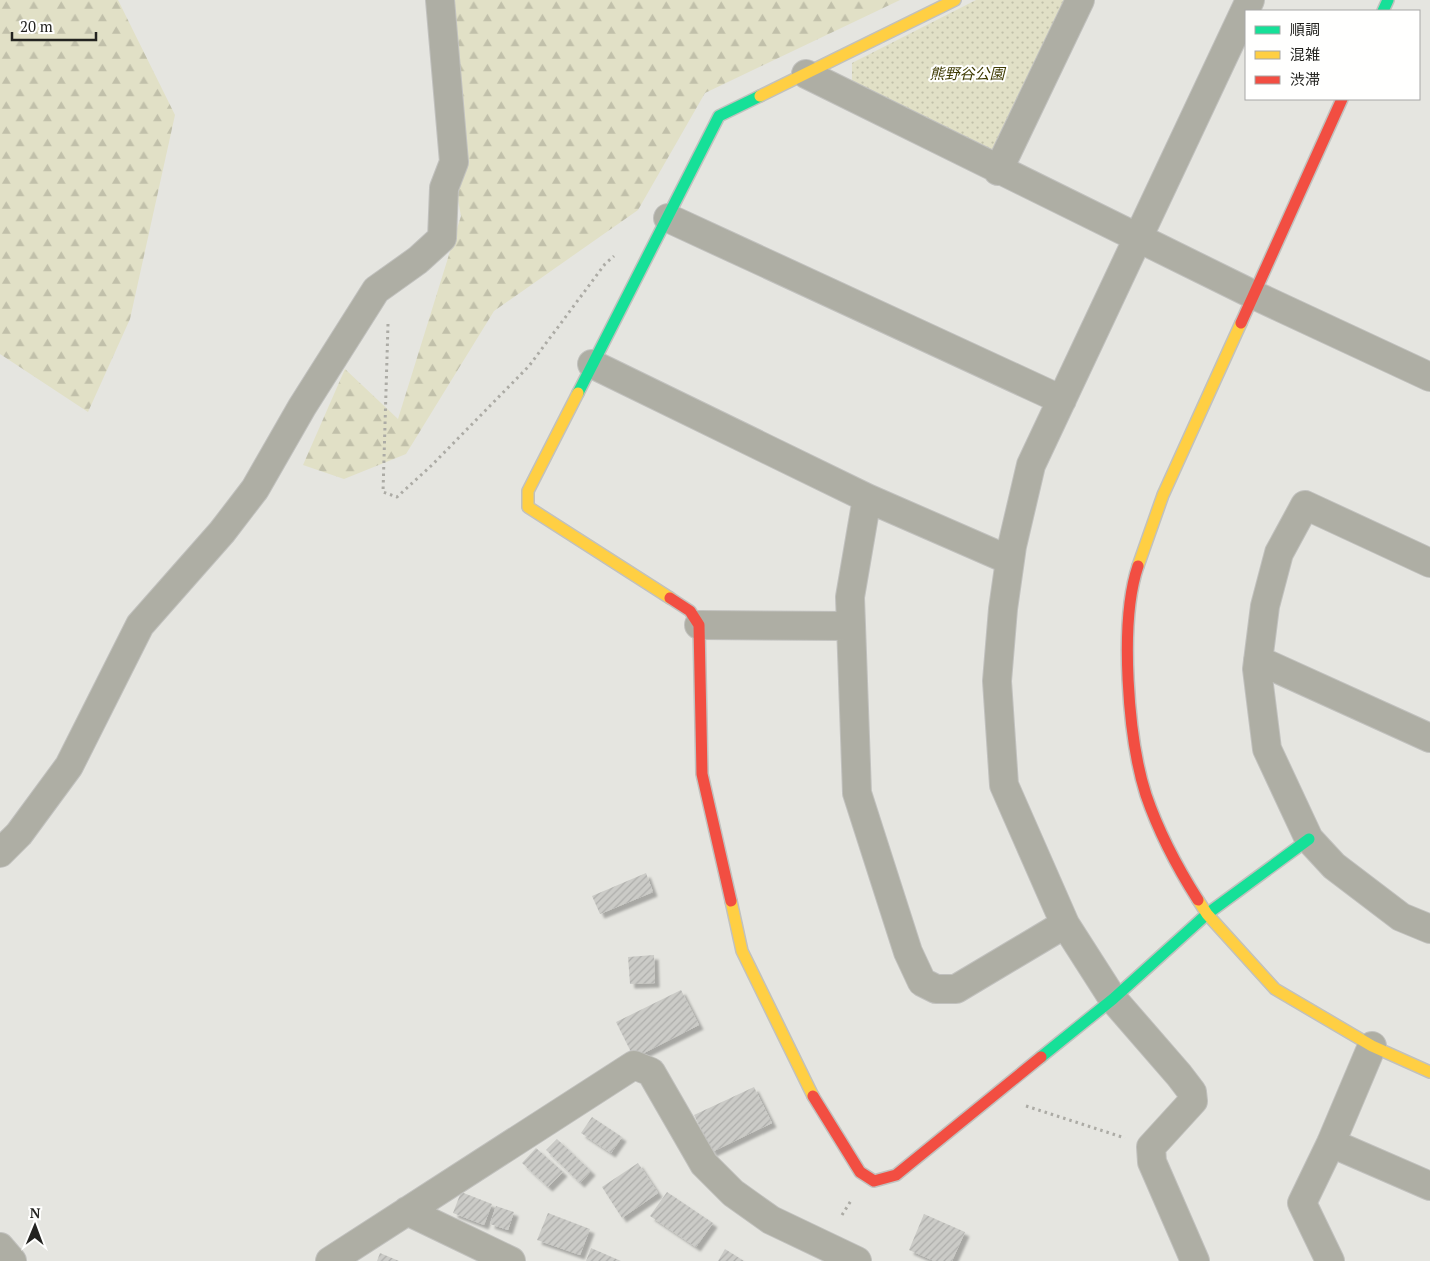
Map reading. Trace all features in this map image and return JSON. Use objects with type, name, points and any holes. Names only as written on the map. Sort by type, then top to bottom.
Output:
[{"type":"street","points":[[0,853],[19,834],[69,766],[140,625],[222,532],[255,489],[316,383],[376,290],[418,260],[442,238],[444,188],[454,162],[440,0]]},
{"type":"street","points":[[955,0],[719,116],[528,491],[528,507],[690,611],[698,625],[702,774],[742,951],[809,1090],[860,1172],[874,1181],[896,1175],[1113,999],[1207,914],[1309,839]]},
{"type":"street","points":[[998,171],[1080,0]]},
{"type":"street","points":[[1195,1261],[1152,1162],[1152,1147],[1193,1101],[1192,1092],[1179,1074],[1113,999],[1065,924],[1004,785],[997,681],[1002,609],[1010,560],[1031,465],[1140,239],[1245,11]]},
{"type":"street","points":[[806,74],[998,171],[1254,295],[1430,377]]},
{"type":"street","points":[[1342,100],[1163,495],[1136,572],[1126,640],[1133,732],[1146,794],[1172,858],[1207,914],[1275,989],[1372,1046],[1430,1072]]},
{"type":"street","points":[[668,218],[1062,400]]},
{"type":"street","points":[[592,364],[867,498],[1010,560]]},
{"type":"street","points":[[867,498],[850,597],[857,793],[908,952],[922,982],[936,989],[956,989],[1065,924]]},
{"type":"street","points":[[1430,563],[1305,505],[1279,553],[1265,606],[1257,669],[1267,749],[1309,839],[1334,866],[1401,917],[1430,929]]},
{"type":"street","points":[[698,625],[851,626]]},
{"type":"street","points":[[1258,660],[1430,738]]},
{"type":"street","points":[[1330,1261],[1302,1203],[1331,1143],[1372,1046]]},
{"type":"street","points":[[330,1261],[634,1064],[651,1072],[704,1164],[732,1193],[771,1220],[857,1261]]},
{"type":"street","points":[[1331,1143],[1430,1186]]},
{"type":"street","points":[[407,1212],[511,1261]]},
{"type":"street","points":[[0,1247],[12,1261]]},
{"type":"path","points":[[389,318],[383,492],[397,497],[432,466],[530,366],[604,264],[617,254],[649,253]]},
{"type":"path","points":[[1023,1105],[1127,1139]]},
{"type":"green space","points":[[0,0],[118,0],[175,115],[130,319],[88,412],[0,354]]},
{"type":"green space","points":[[435,0],[900,0],[705,93],[638,210],[494,311],[406,454],[344,479],[303,465],[345,369],[398,419],[461,216],[434,72]]},
{"type":"green space","name":"熊野谷公園","points":[[976,0],[1068,0],[997,155],[852,87],[852,63]]},
{"type":"building","points":[[646,873],[653,892],[600,914],[592,896]]},
{"type":"building","points":[[654,955],[655,983],[630,984],[628,957]]},
{"type":"building","points":[[681,990],[699,1025],[634,1058],[616,1022]]},
{"type":"building","points":[[754,1087],[772,1123],[712,1152],[694,1115]]},
{"type":"building","points":[[592,1117],[622,1137],[611,1153],[581,1133]]},
{"type":"building","points":[[557,1139],[591,1171],[580,1183],[546,1150]]},
{"type":"building","points":[[536,1148],[563,1172],[548,1187],[522,1163]]},
{"type":"building","points":[[638,1163],[658,1193],[622,1218],[602,1187]]},
{"type":"building","points":[[461,1192],[492,1204],[484,1225],[453,1213]]},
{"type":"building","points":[[667,1192],[713,1223],[696,1247],[650,1216]]},
{"type":"building","points":[[496,1206],[514,1212],[508,1230],[490,1224]]},
{"type":"building","points":[[548,1213],[590,1229],[580,1255],[537,1240]]},
{"type":"building","points":[[924,1214],[965,1232],[952,1261],[934,1261],[909,1250]]},
{"type":"building","points":[[591,1248],[621,1261],[586,1261]]},
{"type":"building","points":[[725,1249],[744,1261],[718,1261]]},
{"type":"building","points":[[380,1253],[399,1261],[377,1261]]},
{"type":"traffic: fast","points":[[1383,10],[1388,0]]},
{"type":"traffic: fast","points":[[578,393],[719,116],[760,96]]},
{"type":"traffic: fast","points":[[1041,1057],[1113,999],[1207,914],[1309,839]]},
{"type":"traffic: slow","points":[[760,96],[955,0]]},
{"type":"traffic: slow","points":[[1138,566],[1163,495],[1241,323]]},
{"type":"traffic: slow","points":[[578,393],[528,491],[528,507],[670,598]]},
{"type":"traffic: slow","points":[[1198,900],[1207,914],[1275,989],[1372,1046],[1430,1072]]},
{"type":"traffic: slow","points":[[731,901],[742,951],[813,1096]]},
{"type":"traffic: jam","points":[[1241,323],[1342,100]]},
{"type":"traffic: jam","points":[[1138,566],[1132,590],[1127,648],[1134,743],[1146,795],[1157,823],[1176,862],[1198,900]]},
{"type":"traffic: jam","points":[[670,598],[690,611],[699,625],[702,774],[731,901]]},
{"type":"traffic: jam","points":[[813,1096],[860,1172],[874,1181],[896,1175],[1041,1057]]}]
